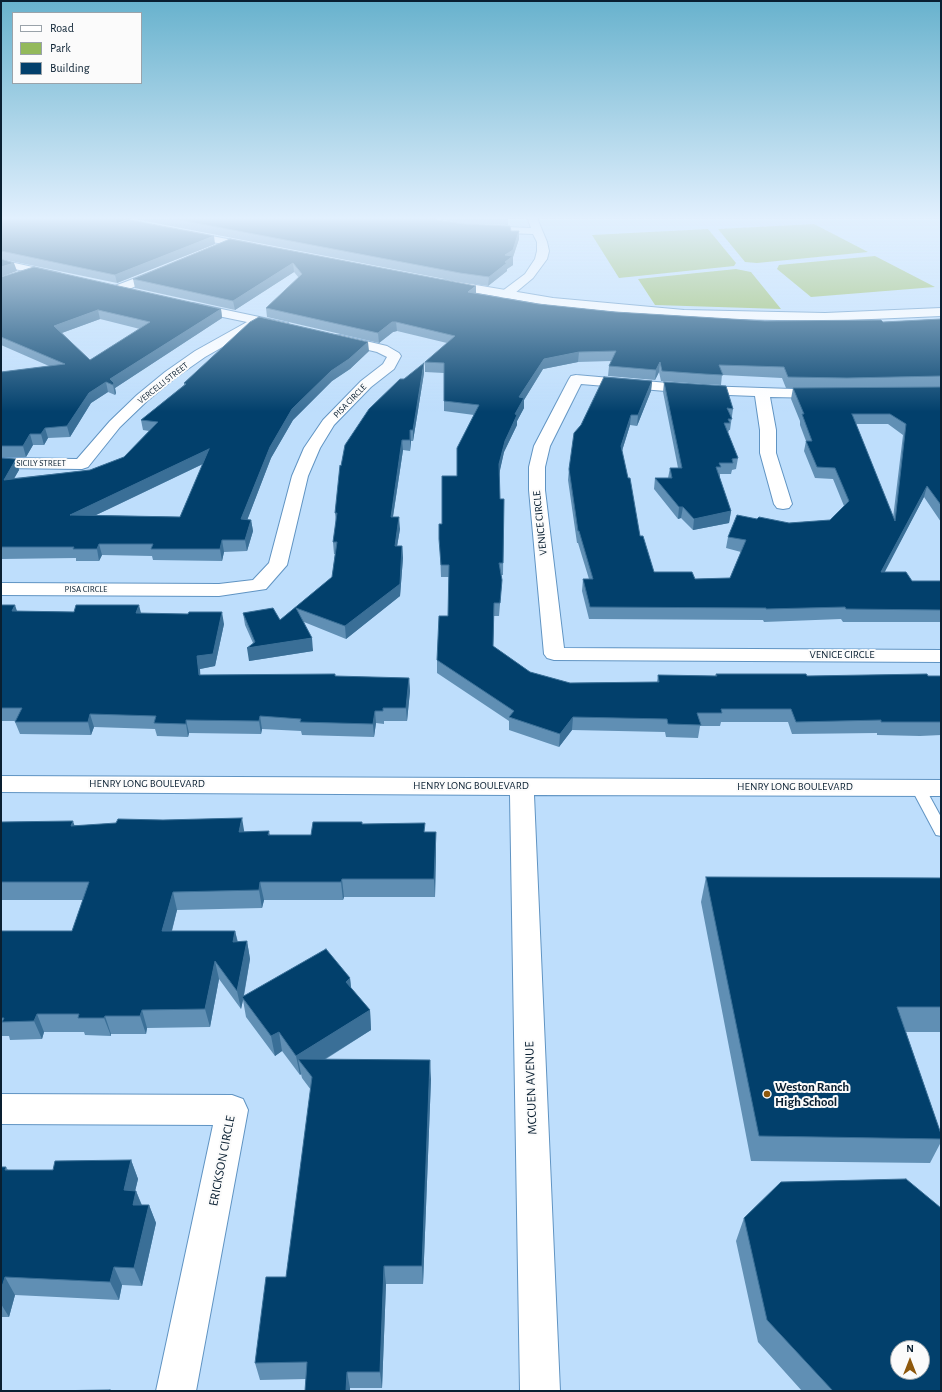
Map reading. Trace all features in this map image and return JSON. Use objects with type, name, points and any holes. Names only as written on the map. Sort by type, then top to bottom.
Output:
[{"type":"street","points":[[126,282],[109,288],[138,294]]},
{"type":"street","points":[[436,282],[505,294],[601,307],[734,316],[825,317],[941,312]]},
{"type":"street","points":[[505,294],[521,282]]},
{"type":"street","points":[[175,303],[297,330]]},
{"type":"street","name":"VERCELLI STREET","points":[[82,464],[115,424],[142,398],[170,375],[200,354],[259,321]]},
{"type":"street","name":"PISA CIRCLE","points":[[1,589],[219,590],[259,585],[278,565],[300,476],[312,448],[328,424],[346,403],[366,384],[389,366],[394,356],[382,349],[328,336]]},
{"type":"street","name":"VENICE CIRCLE","points":[[838,394],[695,389],[576,379],[542,446],[537,467],[537,490],[554,654],[941,656]]},
{"type":"street","points":[[762,392],[768,430],[768,453],[783,504]]},
{"type":"street","name":"SICILY STREET","points":[[1,463],[82,464]]},
{"type":"street","name":"HENRY LONG BOULEVARD","points":[[1,784],[941,788]]},
{"type":"street","name":"MCCUEN AVENUE","points":[[522,786],[540,1391]]},
{"type":"street","name":"ERICKSON CIRCLE","points":[[1,1109],[232,1110],[176,1391]]},
{"type":"lane","points":[[918,788],[941,831]]},
{"type":"green space","points":[[640,282],[759,282],[781,309],[655,305]]},
{"type":"green space","points":[[793,282],[925,282],[935,287],[811,297]]},
{"type":"building","points":[[1,282],[101,282],[221,309],[110,379],[114,383],[113,385],[106,382],[89,393],[67,426],[45,428],[41,434],[30,434],[23,446],[1,446],[1,372],[65,364],[1,337]],"holes":[[[98,310],[150,322],[90,360],[54,326]]]},
{"type":"building","points":[[146,282],[263,282],[233,301]]},
{"type":"building","points":[[294,282],[455,282],[476,286],[468,292],[538,304],[615,312],[765,321],[881,320],[883,322],[941,319],[941,376],[847,378],[788,377],[784,367],[719,365],[723,375],[662,371],[660,362],[656,370],[609,366],[616,351],[579,352],[544,359],[519,397],[524,398],[515,414],[517,415],[505,441],[499,464],[500,499],[504,499],[503,563],[499,563],[502,580],[500,603],[494,603],[493,646],[530,672],[570,683],[659,682],[658,675],[717,676],[716,674],[806,674],[807,676],[927,674],[928,676],[941,676],[941,722],[881,722],[881,720],[796,722],[791,709],[721,709],[722,713],[697,713],[701,725],[668,724],[667,719],[573,717],[560,734],[509,717],[514,711],[437,660],[439,616],[448,616],[449,565],[441,565],[439,539],[439,524],[442,524],[442,476],[457,476],[457,448],[479,405],[444,401],[444,363],[425,362],[455,336],[396,322],[392,322],[378,333],[266,308]]},
{"type":"building","points":[[259,317],[368,342],[349,359],[331,371],[292,409],[270,447],[241,519],[251,520],[245,540],[222,540],[220,549],[151,549],[153,544],[99,544],[97,549],[73,549],[74,547],[1,547],[1,458],[16,459],[4,480],[90,470],[124,457],[158,422],[141,420],[186,384],[184,383],[250,322]],"holes":[[[209,449],[180,517],[70,515]]]},
{"type":"building","points":[[424,363],[413,430],[410,430],[410,440],[402,440],[391,517],[399,517],[395,546],[402,546],[400,584],[345,626],[296,608],[312,638],[247,648],[255,642],[243,613],[273,608],[280,620],[332,577],[337,542],[333,542],[337,513],[335,513],[340,465],[341,466],[345,445],[369,409],[400,379],[404,379]]},
{"type":"building","points":[[604,377],[652,381],[638,415],[631,415],[621,446],[628,478],[630,478],[640,536],[643,536],[654,572],[692,572],[695,579],[730,578],[746,540],[728,537],[737,515],[757,519],[759,517],[789,523],[830,520],[849,501],[835,468],[817,467],[806,441],[812,441],[802,414],[804,414],[793,388],[941,387],[941,505],[927,486],[881,572],[906,572],[912,581],[941,581],[941,610],[846,609],[845,607],[766,609],[590,607],[583,579],[593,579],[578,531],[569,469],[574,433],[581,425]],"holes":[[[852,414],[890,414],[906,424],[895,521]]]},
{"type":"building","points":[[664,382],[726,386],[733,409],[727,408],[732,419],[728,419],[730,423],[724,423],[738,458],[732,459],[733,463],[719,463],[721,467],[716,467],[731,511],[694,519],[683,507],[679,507],[655,478],[672,478],[670,468],[682,468]]},
{"type":"building","points":[[1,605],[15,605],[12,611],[74,612],[76,605],[139,605],[136,613],[188,614],[189,612],[222,612],[213,654],[197,656],[199,675],[335,674],[335,676],[409,678],[406,708],[383,708],[383,711],[375,711],[373,724],[300,722],[301,719],[260,716],[259,721],[186,720],[186,724],[154,723],[156,716],[90,714],[88,722],[15,722],[22,708],[1,708]]},
{"type":"building","points":[[242,818],[239,832],[269,831],[268,835],[311,835],[313,822],[362,822],[362,824],[425,823],[424,832],[436,832],[434,879],[342,879],[341,882],[260,882],[259,890],[173,892],[162,931],[235,931],[233,942],[247,941],[237,991],[215,961],[205,1009],[142,1010],[140,1016],[105,1016],[104,1018],[78,1018],[79,1014],[37,1014],[34,1021],[2,1022],[4,1018],[1,1018],[1,931],[72,931],[89,882],[1,882],[1,822],[73,821],[71,826],[116,823],[118,819],[163,820]]},
{"type":"building","points":[[706,877],[941,878],[941,1007],[897,1007],[941,1134],[941,1139],[759,1136]]},
{"type":"building","points":[[326,949],[350,978],[346,982],[370,1010],[296,1056],[279,1032],[271,1036],[242,997]]},
{"type":"building","points":[[298,1059],[430,1060],[422,1266],[384,1266],[380,1372],[347,1372],[346,1391],[305,1391],[307,1362],[255,1363],[266,1277],[286,1277],[312,1077]]},
{"type":"building","points":[[131,1160],[124,1190],[136,1191],[133,1205],[149,1205],[134,1268],[114,1267],[110,1282],[5,1277],[1,1290],[1,1167],[6,1167],[5,1170],[53,1170],[55,1161]]},
{"type":"building","points":[[906,1179],[941,1208],[941,1391],[833,1391],[767,1320],[744,1218],[781,1182]]},
{"type":"building","points":[[110,1390],[110,1391],[42,1391]]},
{"type":"place","name":"Weston Ranch High School","points":[[767,1094]]}]
